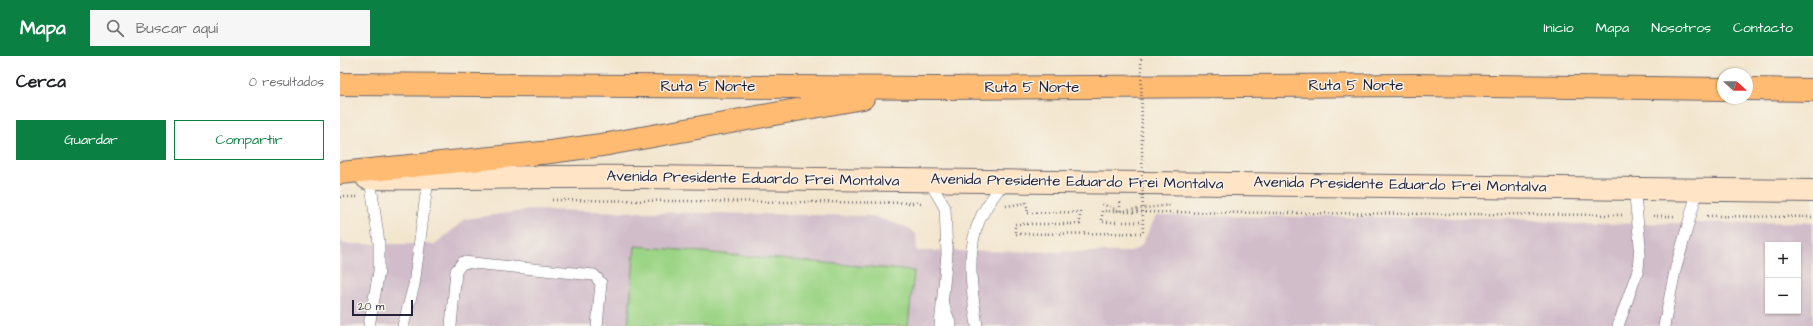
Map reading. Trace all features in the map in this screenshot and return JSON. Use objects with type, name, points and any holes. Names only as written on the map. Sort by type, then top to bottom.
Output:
[{"type":"highway","name":"Ruta 5 Norte","points":[[340,84],[934,88],[1413,84],[1717,89]]},
{"type":"highway","points":[[340,174],[608,144],[838,102],[934,88]]},
{"type":"highway","points":[[1753,89],[1813,90]]},
{"type":"main road","name":"Avenida Presidente Eduardo Frei Montalva","points":[[340,177],[372,188],[428,179],[575,176],[1634,187],[1813,191]]},
{"type":"lane","points":[[403,326],[414,285],[428,179]]},
{"type":"lane","points":[[928,179],[945,208],[947,254],[940,326]]},
{"type":"lane","points":[[977,326],[971,281],[973,241],[980,219],[1005,180]]},
{"type":"lane","points":[[1618,326],[1638,270],[1640,246],[1634,187]]},
{"type":"lane","points":[[369,325],[379,272],[379,243],[372,188]]},
{"type":"lane","points":[[1664,326],[1675,271],[1698,189]]},
{"type":"lane","points":[[451,326],[456,271],[463,262],[594,276],[601,283],[597,326]]},
{"type":"lane","points":[[943,302],[951,326]]},
{"type":"path","points":[[1028,213],[1080,212],[1080,224],[1016,224],[1015,234],[1143,233],[1141,56]]},
{"type":"path","points":[[340,197],[372,188]]},
{"type":"path","points":[[551,200],[943,203]]},
{"type":"path","points":[[990,203],[1034,203]]},
{"type":"path","points":[[1096,204],[1104,204],[1120,211]]},
{"type":"path","points":[[1142,222],[1102,222],[1102,211],[1162,213],[1813,217]]},
{"type":"shaded area","points":[[529,210],[871,216],[909,228],[916,234],[917,251],[1131,252],[1141,246],[1156,216],[1509,218],[1573,224],[1813,222],[1813,326],[340,326],[340,236],[343,244],[436,244],[465,219]]},
{"type":"green space","points":[[635,246],[914,271],[908,326],[628,326]]}]
